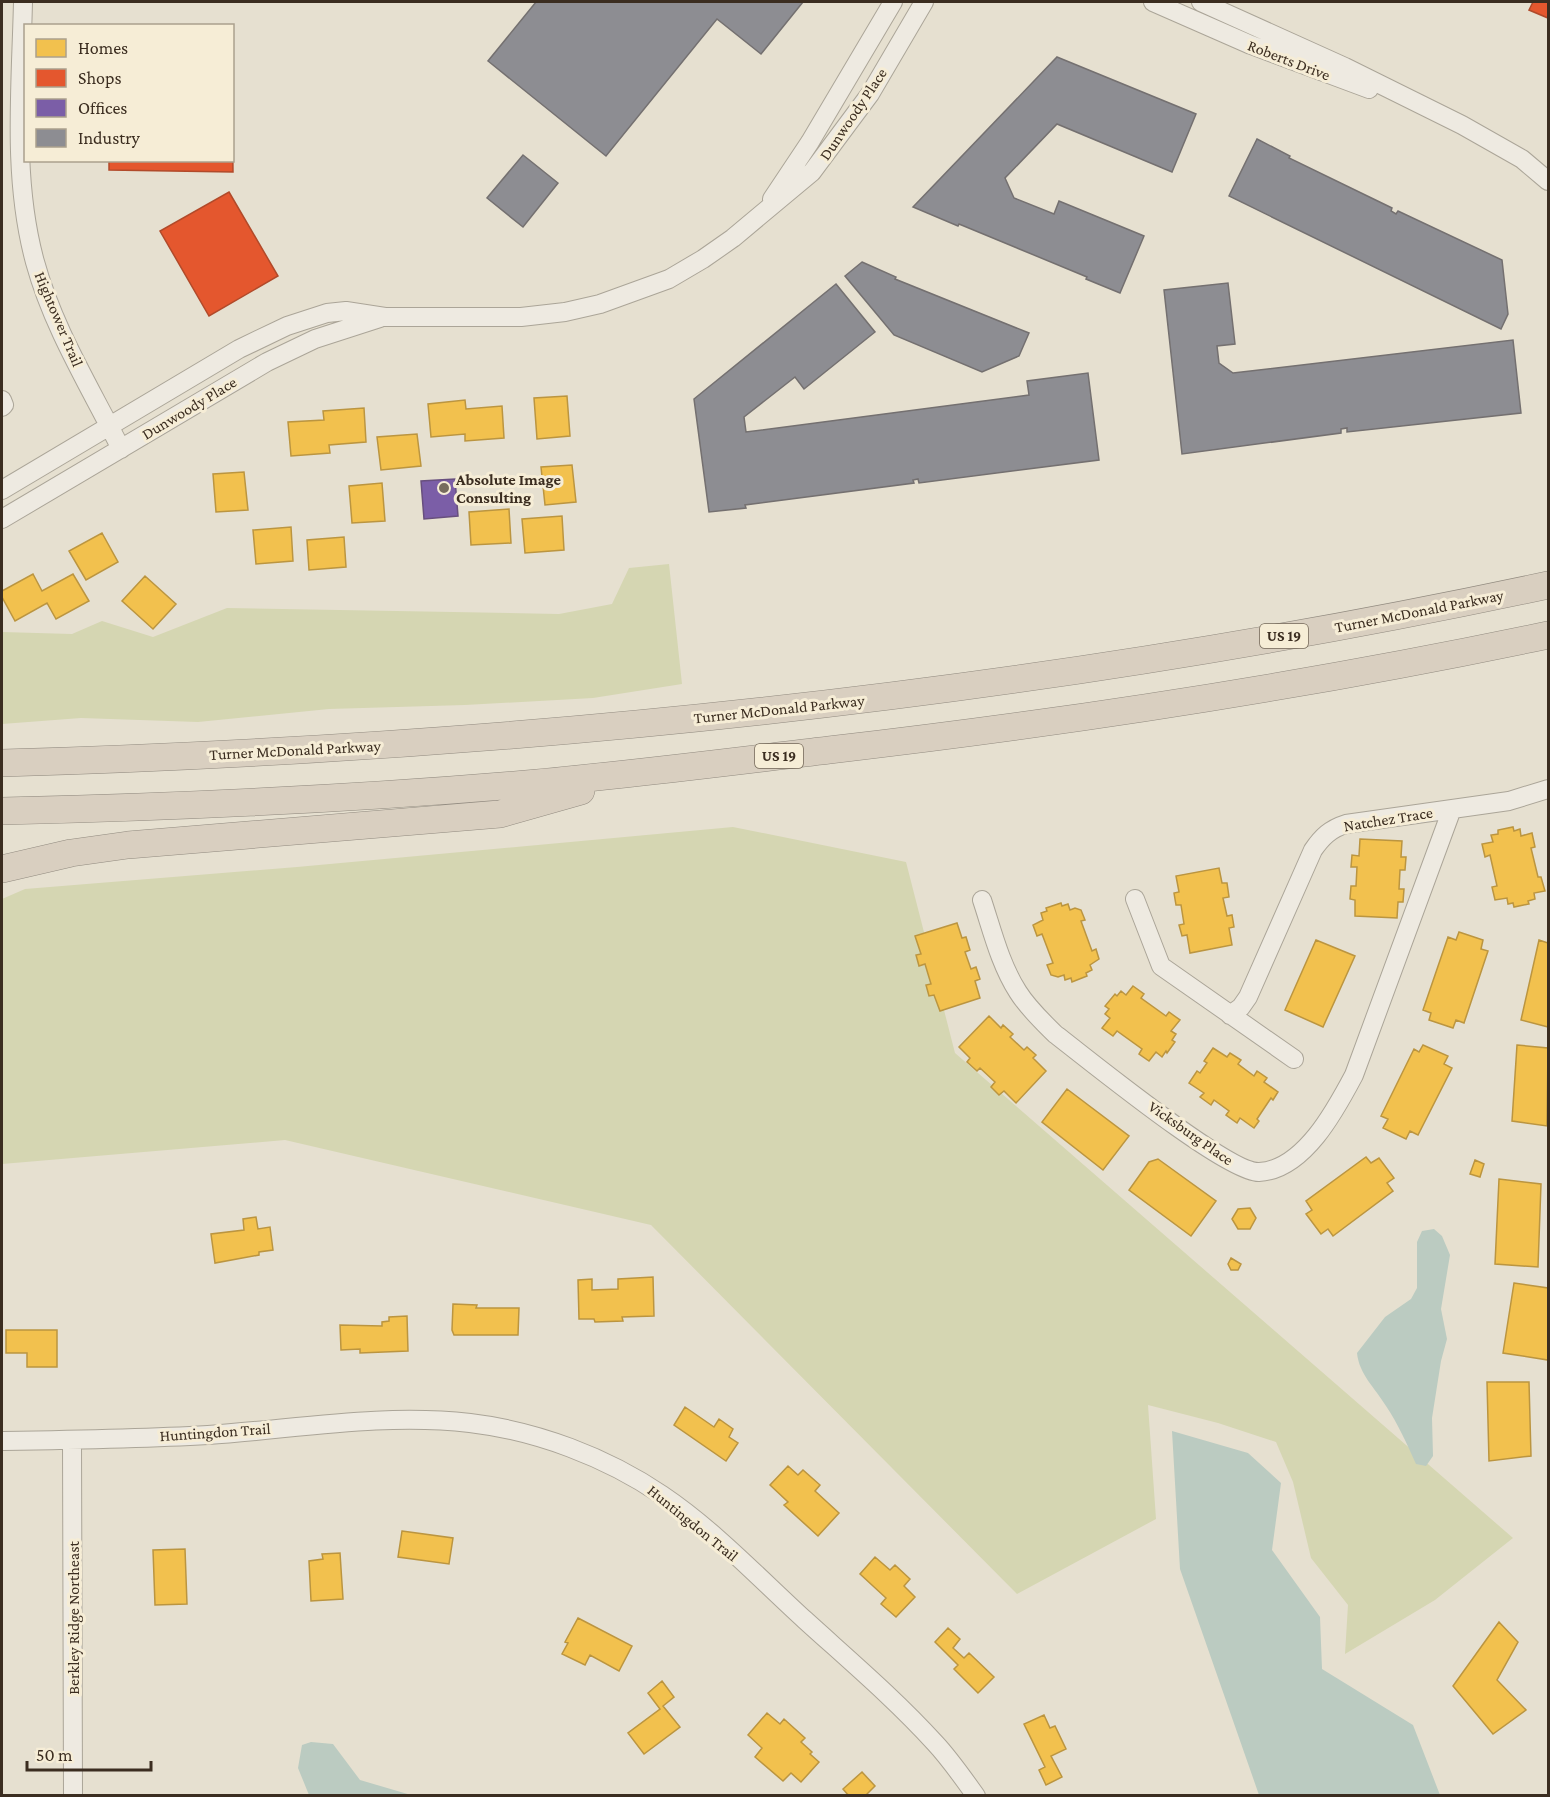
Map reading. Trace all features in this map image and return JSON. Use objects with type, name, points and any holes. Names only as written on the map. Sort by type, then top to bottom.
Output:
[{"type":"highway","name":"Turner McDonald Parkway","points":[[2,763],[163,758],[433,742],[795,708],[1160,658],[1548,585]]},
{"type":"highway","name":"US 19","points":[[2,811],[321,798],[515,785],[643,772],[1076,719],[1268,688],[1548,635]]},
{"type":"highway","points":[[2,869],[71,853],[128,845],[500,814],[643,772]]},
{"type":"street","name":"Hightower Trail","points":[[23,2],[20,161],[24,206],[35,261],[56,323],[121,449]]},
{"type":"street","name":"Dunwoody Place","points":[[764,210],[810,142],[892,2]]},
{"type":"street","name":"Dunwoody Place","points":[[2,490],[238,349],[286,326],[327,313],[346,311],[385,317],[521,318],[600,304],[669,279],[733,238],[812,172],[870,94],[924,2]]},
{"type":"street","name":"Roberts Drive","points":[[1154,2],[1251,45],[1427,109]]},
{"type":"street","name":"Roberts Drive","points":[[1201,2],[1345,67],[1490,140],[1522,159],[1548,181]]},
{"type":"street","name":"Dunwoody Place","points":[[2,519],[291,349],[385,317]]},
{"type":"street","points":[[2,400],[4,405],[2,407]]},
{"type":"street","name":"Natchez Trace","points":[[1230,1015],[1241,1007],[1248,997],[1312,850],[1323,836],[1334,828],[1346,824],[1509,801],[1548,789]]},
{"type":"street","name":"Vicksburg Place","points":[[982,900],[1007,972],[1034,1014],[1055,1034],[1198,1142],[1243,1169],[1259,1172],[1281,1166],[1298,1156],[1344,1094],[1354,1075],[1452,809]]},
{"type":"street","points":[[1135,899],[1161,966],[1294,1059]]},
{"type":"street","name":"Huntingdon Trail","points":[[2,1441],[209,1435],[313,1424],[401,1419],[473,1424],[509,1429],[542,1438],[624,1473],[663,1496],[701,1526],[888,1694],[937,1744],[976,1796]]},
{"type":"street","name":"Berkley Ridge Northeast","points":[[72,1440],[73,1796]]},
{"type":"green space","points":[[669,564],[682,684],[593,698],[329,709],[198,722],[81,718],[2,724],[2,632],[72,634],[102,621],[153,637],[227,608],[559,614],[612,604],[629,568]]},
{"type":"green space","points":[[733,827],[906,862],[955,1053],[1513,1538],[1435,1600],[1345,1654],[1348,1605],[1311,1558],[1293,1482],[1276,1442],[1218,1423],[1148,1405],[1156,1519],[1017,1594],[651,1225],[285,1140],[2,1164],[2,899],[25,889],[297,867]]},
{"type":"shaded area","points":[[1434,1229],[1442,1236],[1450,1255],[1441,1309],[1447,1339],[1432,1418],[1433,1456],[1426,1466],[1416,1464],[1382,1399],[1364,1374],[1357,1353],[1385,1317],[1411,1299],[1417,1288],[1417,1242],[1422,1231]]},
{"type":"shaded area","points":[[1172,1431],[1248,1453],[1281,1483],[1272,1550],[1320,1617],[1322,1669],[1413,1725],[1440,1795],[1259,1795],[1180,1569]]},
{"type":"shaded area","points":[[311,1742],[333,1744],[360,1780],[411,1795],[309,1795],[298,1768],[302,1745]]},
{"type":"building: Homes","points":[[567,396],[570,436],[537,439],[534,398]]},
{"type":"building: Homes","points":[[465,400],[466,409],[502,406],[504,438],[465,441],[465,434],[431,437],[428,404]]},
{"type":"building: Homes","points":[[364,408],[366,442],[329,445],[330,453],[291,456],[288,422],[324,420],[323,411]]},
{"type":"building: Homes","points":[[417,434],[421,466],[381,470],[377,437]]},
{"type":"building: Homes","points":[[572,465],[576,502],[545,505],[541,467]]},
{"type":"building: Homes","points":[[244,472],[248,510],[216,512],[213,474]]},
{"type":"building: Homes","points":[[382,483],[385,521],[352,523],[349,486]]},
{"type":"building: Homes","points":[[509,509],[511,543],[471,545],[469,512]]},
{"type":"building: Homes","points":[[562,516],[564,550],[525,553],[522,519]]},
{"type":"building: Homes","points":[[291,527],[293,561],[256,564],[253,530]]},
{"type":"building: Homes","points":[[102,533],[118,562],[86,580],[69,551]]},
{"type":"building: Homes","points":[[344,537],[346,567],[309,570],[307,540]]},
{"type":"building: Homes","points":[[33,574],[42,591],[73,574],[89,601],[56,619],[47,603],[15,621],[2,597],[2,591]]},
{"type":"building: Homes","points":[[145,576],[176,604],[153,629],[122,601]]},
{"type":"building: Homes","points":[[1513,827],[1514,831],[1520,829],[1521,836],[1532,833],[1535,847],[1531,848],[1538,877],[1541,877],[1545,891],[1534,893],[1535,899],[1528,901],[1529,904],[1514,907],[1513,903],[1508,904],[1507,898],[1495,900],[1492,887],[1497,886],[1490,855],[1485,857],[1482,844],[1493,842],[1491,835],[1498,834],[1498,830]]},
{"type":"building: Homes","points":[[1360,839],[1402,841],[1401,857],[1406,857],[1405,870],[1400,870],[1399,889],[1404,889],[1403,902],[1398,902],[1397,918],[1355,916],[1355,900],[1350,899],[1351,886],[1356,886],[1357,867],[1351,867],[1352,855],[1359,856]]},
{"type":"building: Homes","points":[[1219,868],[1222,883],[1227,883],[1229,897],[1223,898],[1227,916],[1232,915],[1234,927],[1229,928],[1232,945],[1190,953],[1187,935],[1182,936],[1179,925],[1184,924],[1181,905],[1176,905],[1174,893],[1179,892],[1176,876]]},
{"type":"building: Homes","points":[[1061,903],[1062,906],[1068,904],[1070,910],[1075,908],[1081,910],[1085,920],[1081,921],[1092,951],[1096,949],[1099,959],[1090,965],[1092,970],[1086,973],[1087,976],[1072,982],[1071,978],[1065,980],[1064,975],[1058,977],[1051,975],[1047,965],[1053,963],[1042,934],[1037,936],[1033,925],[1043,920],[1041,913],[1047,911],[1046,908]]},
{"type":"building: Homes","points":[[957,923],[962,938],[966,937],[970,950],[965,952],[971,969],[976,967],[980,979],[975,981],[980,998],[940,1011],[934,995],[929,996],[926,985],[931,984],[925,964],[919,966],[916,955],[921,954],[915,936]]},
{"type":"building: Homes","points":[[1459,932],[1483,940],[1481,949],[1488,951],[1464,1023],[1456,1020],[1453,1028],[1429,1020],[1431,1013],[1423,1010],[1448,937],[1456,940]]},
{"type":"building: Homes","points":[[1316,940],[1355,956],[1323,1027],[1285,1010]]},
{"type":"building: Homes","points":[[1539,940],[1548,943],[1548,1027],[1521,1020]]},
{"type":"building: Homes","points":[[1133,986],[1144,994],[1141,998],[1166,1016],[1169,1012],[1180,1020],[1171,1031],[1176,1034],[1172,1040],[1175,1042],[1162,1057],[1156,1052],[1149,1061],[1139,1054],[1142,1049],[1117,1031],[1113,1036],[1102,1028],[1110,1018],[1105,1014],[1109,1009],[1105,1006],[1115,994],[1117,996],[1121,991],[1126,995]]},
{"type":"building: Homes","points":[[989,1016],[1001,1028],[1003,1025],[1013,1034],[1010,1037],[1024,1050],[1027,1047],[1036,1055],[1033,1058],[1046,1071],[1016,1103],[1004,1091],[999,1095],[991,1087],[995,1082],[980,1068],[977,1071],[967,1062],[970,1058],[959,1047]]},
{"type":"building: Homes","points":[[1423,1045],[1448,1056],[1444,1064],[1452,1068],[1418,1135],[1410,1131],[1406,1139],[1383,1128],[1388,1119],[1381,1116],[1414,1049],[1419,1052]]},
{"type":"building: Homes","points":[[1517,1045],[1548,1048],[1547,1126],[1512,1121]]},
{"type":"building: Homes","points":[[1213,1048],[1227,1057],[1230,1053],[1241,1060],[1238,1064],[1254,1076],[1257,1071],[1267,1078],[1264,1082],[1278,1092],[1273,1100],[1271,1098],[1257,1119],[1259,1121],[1254,1128],[1240,1118],[1237,1123],[1226,1115],[1229,1111],[1214,1100],[1211,1105],[1200,1097],[1204,1093],[1189,1083],[1197,1071],[1200,1073],[1207,1063],[1204,1061]]},
{"type":"building: Homes","points":[[1067,1089],[1129,1136],[1103,1170],[1042,1122]]},
{"type":"building: Homes","points":[[1366,1157],[1371,1163],[1379,1158],[1394,1178],[1387,1183],[1393,1191],[1333,1236],[1328,1229],[1321,1234],[1306,1214],[1312,1210],[1306,1201]]},
{"type":"building: Homes","points":[[1158,1159],[1216,1201],[1191,1236],[1129,1190],[1149,1162]]},
{"type":"building: Homes","points":[[1475,1160],[1484,1164],[1480,1177],[1470,1174]]},
{"type":"building: Homes","points":[[1499,1179],[1541,1184],[1538,1267],[1495,1264]]},
{"type":"building: Homes","points":[[1250,1208],[1256,1218],[1250,1229],[1238,1229],[1232,1219],[1238,1209]]},
{"type":"building: Homes","points":[[256,1217],[258,1229],[270,1227],[273,1250],[259,1252],[259,1255],[215,1263],[211,1234],[244,1230],[243,1219]]},
{"type":"building: Homes","points":[[1231,1258],[1241,1264],[1238,1270],[1231,1270],[1228,1264]]},
{"type":"building: Homes","points":[[653,1277],[654,1316],[622,1317],[623,1321],[595,1322],[594,1319],[579,1319],[578,1280],[592,1279],[592,1290],[618,1289],[618,1279]]},
{"type":"building: Homes","points":[[1514,1283],[1548,1288],[1548,1360],[1503,1353]]},
{"type":"building: Homes","points":[[453,1304],[477,1305],[476,1308],[519,1308],[518,1335],[454,1335],[452,1330]]},
{"type":"building: Homes","points":[[407,1316],[408,1351],[360,1353],[360,1349],[341,1350],[340,1325],[382,1326],[382,1322],[389,1321],[389,1317]]},
{"type":"building: Homes","points":[[6,1330],[57,1330],[57,1367],[27,1367],[27,1353],[6,1353]]},
{"type":"building: Homes","points":[[1487,1382],[1529,1382],[1531,1456],[1489,1461]]},
{"type":"building: Homes","points":[[685,1407],[714,1427],[719,1419],[733,1429],[729,1437],[738,1443],[726,1461],[674,1425]]},
{"type":"building: Homes","points":[[788,1466],[798,1475],[803,1470],[820,1485],[815,1491],[839,1513],[818,1536],[784,1505],[788,1502],[770,1485]]},
{"type":"building: Homes","points":[[402,1531],[453,1538],[449,1564],[398,1557]]},
{"type":"building: Homes","points":[[185,1549],[187,1604],[155,1605],[153,1550]]},
{"type":"building: Homes","points":[[340,1553],[343,1599],[311,1601],[309,1561],[323,1559],[322,1554]]},
{"type":"building: Homes","points":[[875,1557],[890,1570],[895,1565],[910,1579],[904,1586],[915,1597],[896,1617],[881,1604],[886,1598],[860,1574]]},
{"type":"building: Homes","points":[[578,1618],[632,1646],[619,1671],[590,1655],[585,1665],[562,1654],[568,1643],[565,1642]]},
{"type":"building: Homes","points":[[1499,1622],[1518,1642],[1497,1680],[1526,1710],[1493,1734],[1453,1686]]},
{"type":"building: Homes","points":[[948,1628],[960,1639],[953,1648],[964,1658],[969,1653],[994,1677],[978,1693],[954,1669],[958,1665],[935,1642]]},
{"type":"building: Homes","points":[[662,1681],[674,1697],[663,1706],[680,1727],[644,1754],[628,1733],[660,1709],[648,1693]]},
{"type":"building: Homes","points":[[767,1713],[780,1724],[784,1719],[805,1738],[801,1742],[819,1762],[801,1782],[791,1773],[783,1781],[755,1757],[762,1748],[748,1735]]},
{"type":"building: Homes","points":[[1044,1715],[1050,1728],[1055,1726],[1066,1749],[1051,1756],[1062,1777],[1046,1785],[1039,1770],[1045,1767],[1024,1724]]},
{"type":"building: Homes","points":[[862,1772],[875,1786],[867,1794],[869,1796],[849,1796],[843,1789]]},
{"type":"building: Shops","points":[[1533,2],[1548,2],[1548,18],[1529,10]]},
{"type":"building: Shops","points":[[109,162],[233,162],[233,172],[109,170]]},
{"type":"building: Shops","points":[[229,192],[278,276],[209,316],[160,231]]},
{"type":"building: Offices","points":[[455,479],[458,516],[424,519],[421,481]]},
{"type":"building: Industry","points":[[536,2],[803,2],[761,54],[717,19],[606,156],[488,61]]},
{"type":"building: Industry","points":[[1057,57],[1196,114],[1172,172],[1057,124],[1005,178],[1014,198],[1054,214],[1059,201],[1144,236],[1120,293],[1086,279],[1087,277],[913,207]]},
{"type":"building: Industry","points":[[1257,139],[1290,156],[1289,158],[1392,208],[1391,211],[1396,214],[1398,211],[1502,260],[1508,314],[1501,329],[1229,196]]},
{"type":"building: Industry","points":[[523,155],[558,183],[523,227],[487,198]]},
{"type":"building: Industry","points":[[862,262],[896,277],[895,279],[1029,333],[1019,356],[982,372],[894,335],[845,276]]},
{"type":"building: Industry","points":[[1228,283],[1235,344],[1217,346],[1219,363],[1233,373],[1513,340],[1521,413],[1347,432],[1347,428],[1341,429],[1341,433],[1182,454],[1164,290]]},
{"type":"building: Industry","points":[[836,284],[875,332],[804,389],[795,377],[744,417],[746,432],[1029,395],[1027,381],[1088,373],[1099,460],[919,483],[918,479],[913,480],[914,483],[745,505],[746,508],[709,512],[694,399]]},
{"type":"place","name":"Absolute Image Consulting","points":[[444,488]]}]
